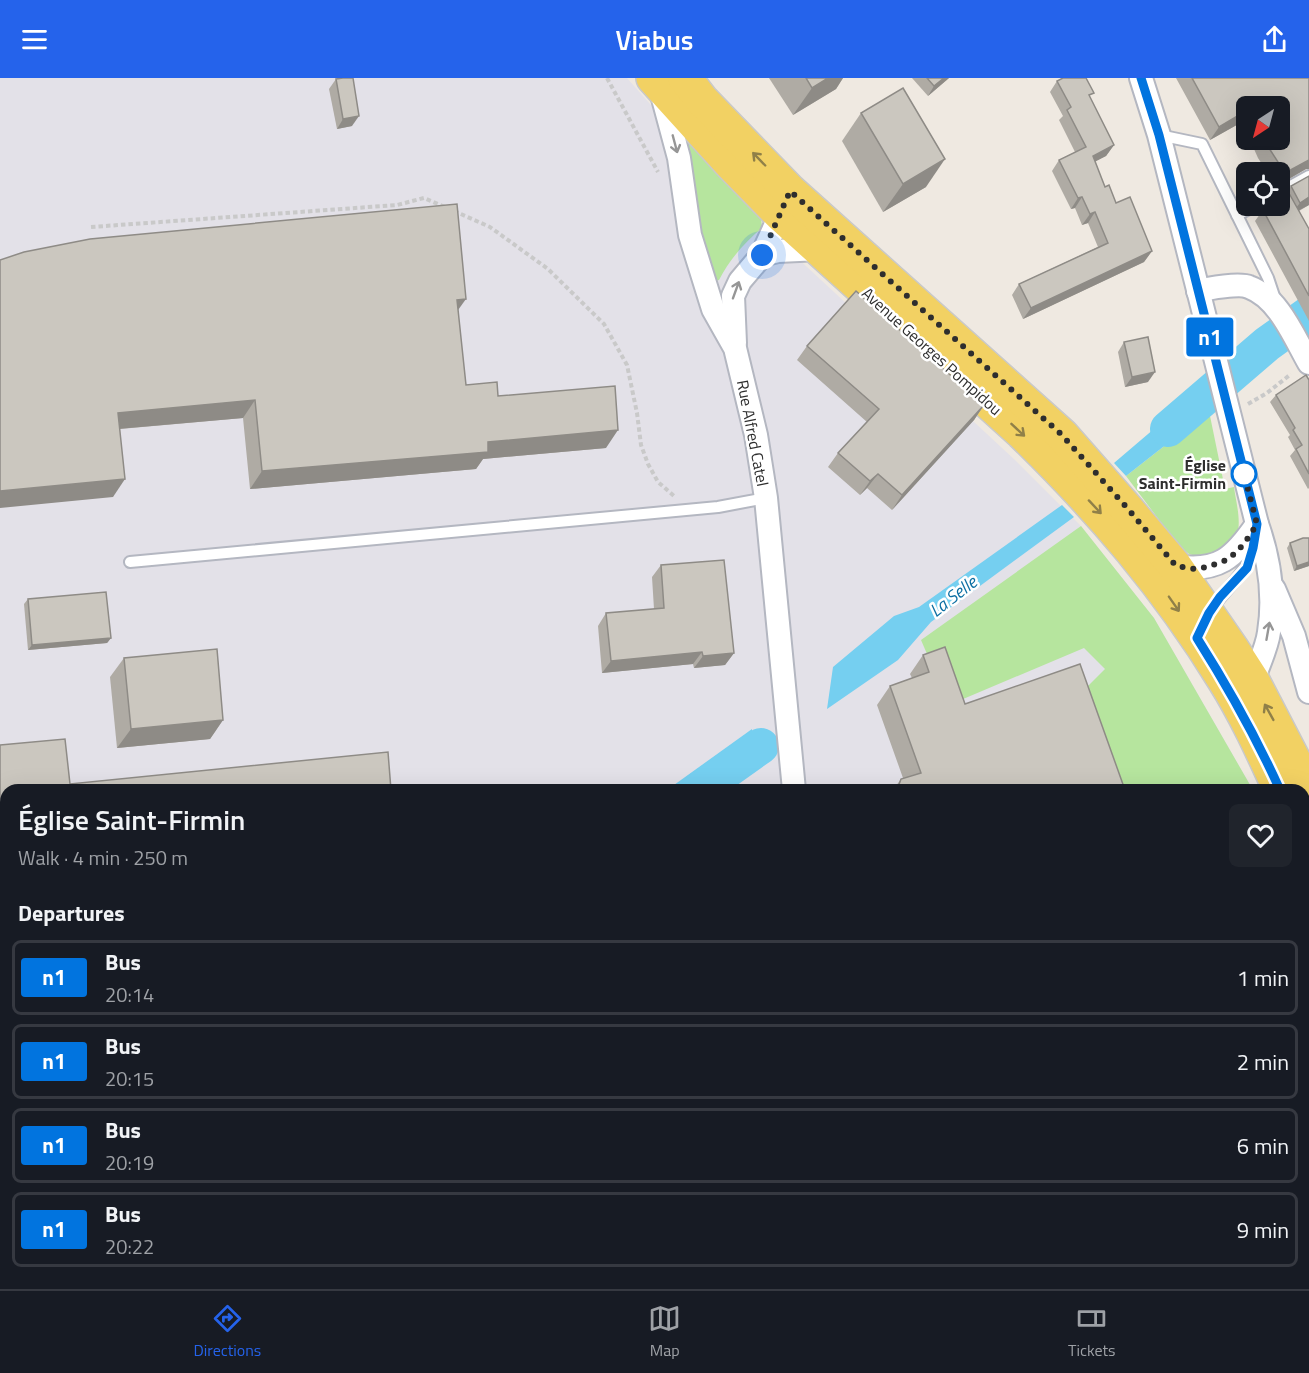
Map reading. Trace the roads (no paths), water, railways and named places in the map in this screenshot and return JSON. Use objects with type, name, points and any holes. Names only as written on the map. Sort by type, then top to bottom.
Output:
[{"type":"main road","name":"Avenue Georges Pompidou","points":[[666,81],[785,203],[1062,435],[1176,566],[1203,625]]},
{"type":"main road","name":"Avenue Georges Pompidou","points":[[785,203],[820,249],[1054,465],[1116,530],[1161,586],[1203,625]]},
{"type":"main road","points":[[1203,625],[1253,681],[1306,784]]},
{"type":"main road","points":[[1203,625],[1225,681],[1277,784]]},
{"type":"street","points":[[1144,79],[1266,552],[1270,580],[1269,633],[1253,681]]},
{"type":"street","name":"Rue Alfred Catel","points":[[666,81],[690,235],[713,309],[735,348],[756,435],[766,498],[793,784]]},
{"type":"street","points":[[735,348],[733,296],[740,281],[762,255],[785,203]]},
{"type":"street","points":[[762,255],[778,251],[820,249]]},
{"type":"street","points":[[1198,291],[1248,286],[1265,297],[1278,310],[1306,357]]},
{"type":"street","points":[[1176,566],[1194,569],[1229,559],[1244,544],[1257,524]]},
{"type":"street","points":[[1270,580],[1294,636],[1309,692]]},
{"type":"lane","points":[[1159,135],[1202,144],[1236,211]]},
{"type":"lane","points":[[1290,186],[1309,176]]},
{"type":"lane","points":[[1238,216],[1268,278],[1278,310]]},
{"type":"lane","points":[[130,562],[691,510],[766,498]]},
{"type":"lane","points":[[1203,625],[1220,597],[1247,568],[1257,524]]},
{"type":"water","points":[[1267,328],[1280,350],[1239,382],[1233,357]]},
{"type":"water","points":[[1202,382],[1209,411],[1126,476],[1114,463],[1175,411]]},
{"type":"water","points":[[1062,505],[1074,517],[931,622],[898,660],[827,709],[833,667],[894,616],[919,607]]},
{"type":"water","points":[[752,729],[755,763],[726,784],[675,784]]},
{"type":"waterway","name":"La Selle","points":[[1168,429],[1267,344],[1309,314]]},
{"type":"waterway","name":"La Selle","points":[[707,784],[761,746]]},
{"type":"place","name":"Église Saint-Firmin","points":[[1244,474]]}]
